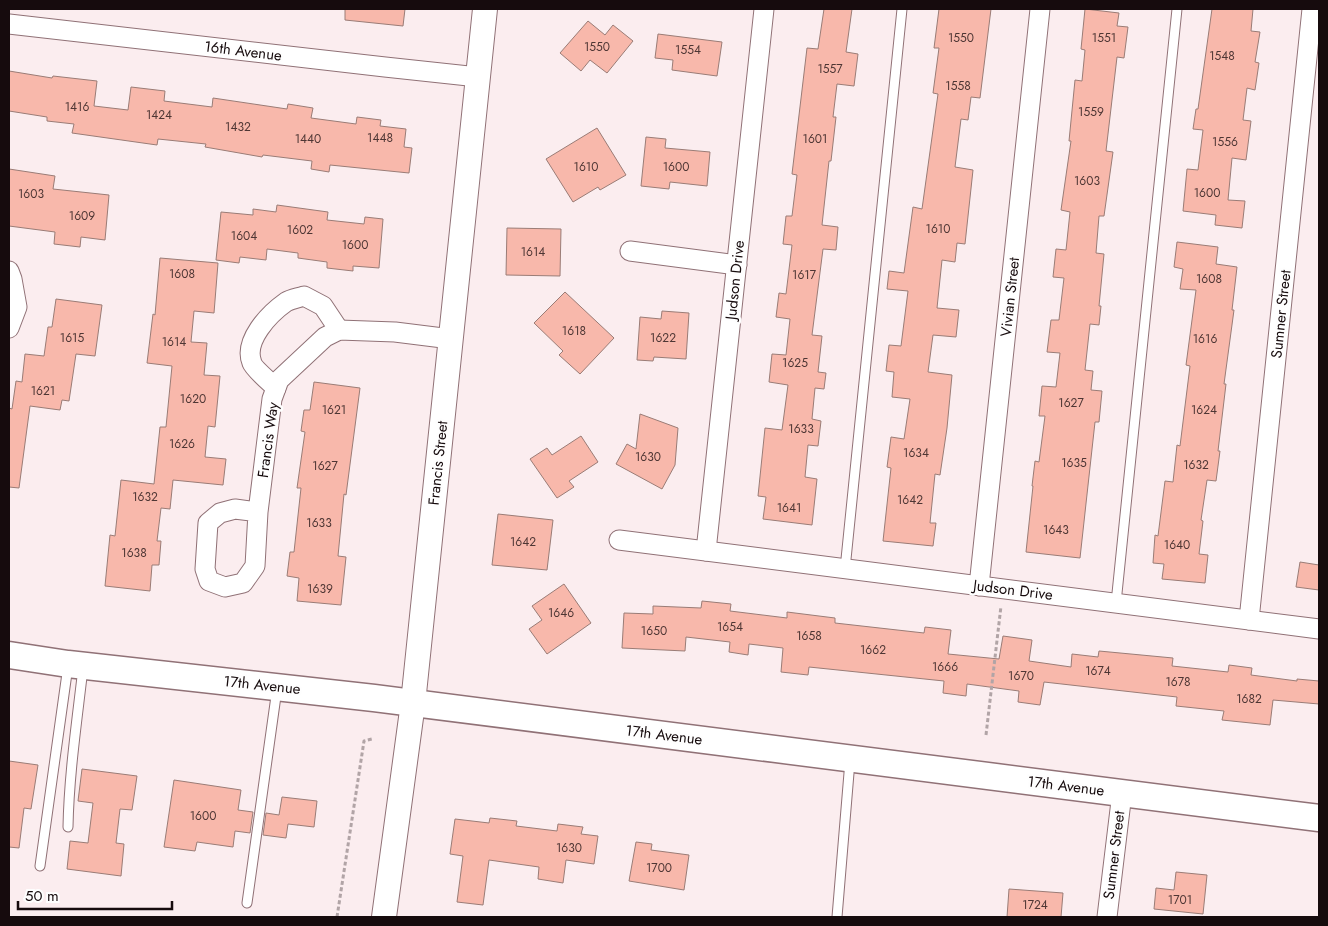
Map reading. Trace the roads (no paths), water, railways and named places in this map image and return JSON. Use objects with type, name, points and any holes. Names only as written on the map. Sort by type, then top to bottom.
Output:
[{"type":"main road","name":"17th Avenue","points":[[9,655],[278,686],[1319,818]]},
{"type":"street","name":"Francis Street","points":[[384,917],[413,703],[485,9]]},
{"type":"street","name":"Judson Drive","points":[[706,551],[764,9]]},
{"type":"street","name":"Vivian Street","points":[[980,586],[1040,9]]},
{"type":"street","name":"Sumner Street","points":[[1249,620],[1312,9]]},
{"type":"street","name":"16th Avenue","points":[[9,24],[404,70],[478,76]]},
{"type":"street","points":[[630,251],[737,265]]},
{"type":"street","points":[[9,271],[17,308],[9,328]]},
{"type":"street","points":[[276,388],[252,364],[250,350],[253,340],[264,320],[287,301],[304,296],[323,306],[339,330],[395,332],[451,339]]},
{"type":"street","name":"Francis Way","points":[[258,512],[272,399],[279,380],[325,337],[339,330]]},
{"type":"street","name":"Judson Drive","points":[[620,540],[1319,629]]},
{"type":"street","name":"Sumner Street","points":[[1107,917],[1122,793]]},
{"type":"lane","points":[[845,569],[902,9]]},
{"type":"lane","points":[[1116,603],[1176,9]]},
{"type":"lane","points":[[68,827],[75,664]]},
{"type":"lane","points":[[40,866],[75,664]]},
{"type":"lane","points":[[247,903],[278,686]]},
{"type":"lane","points":[[830,917],[837,913],[850,758]]}]
